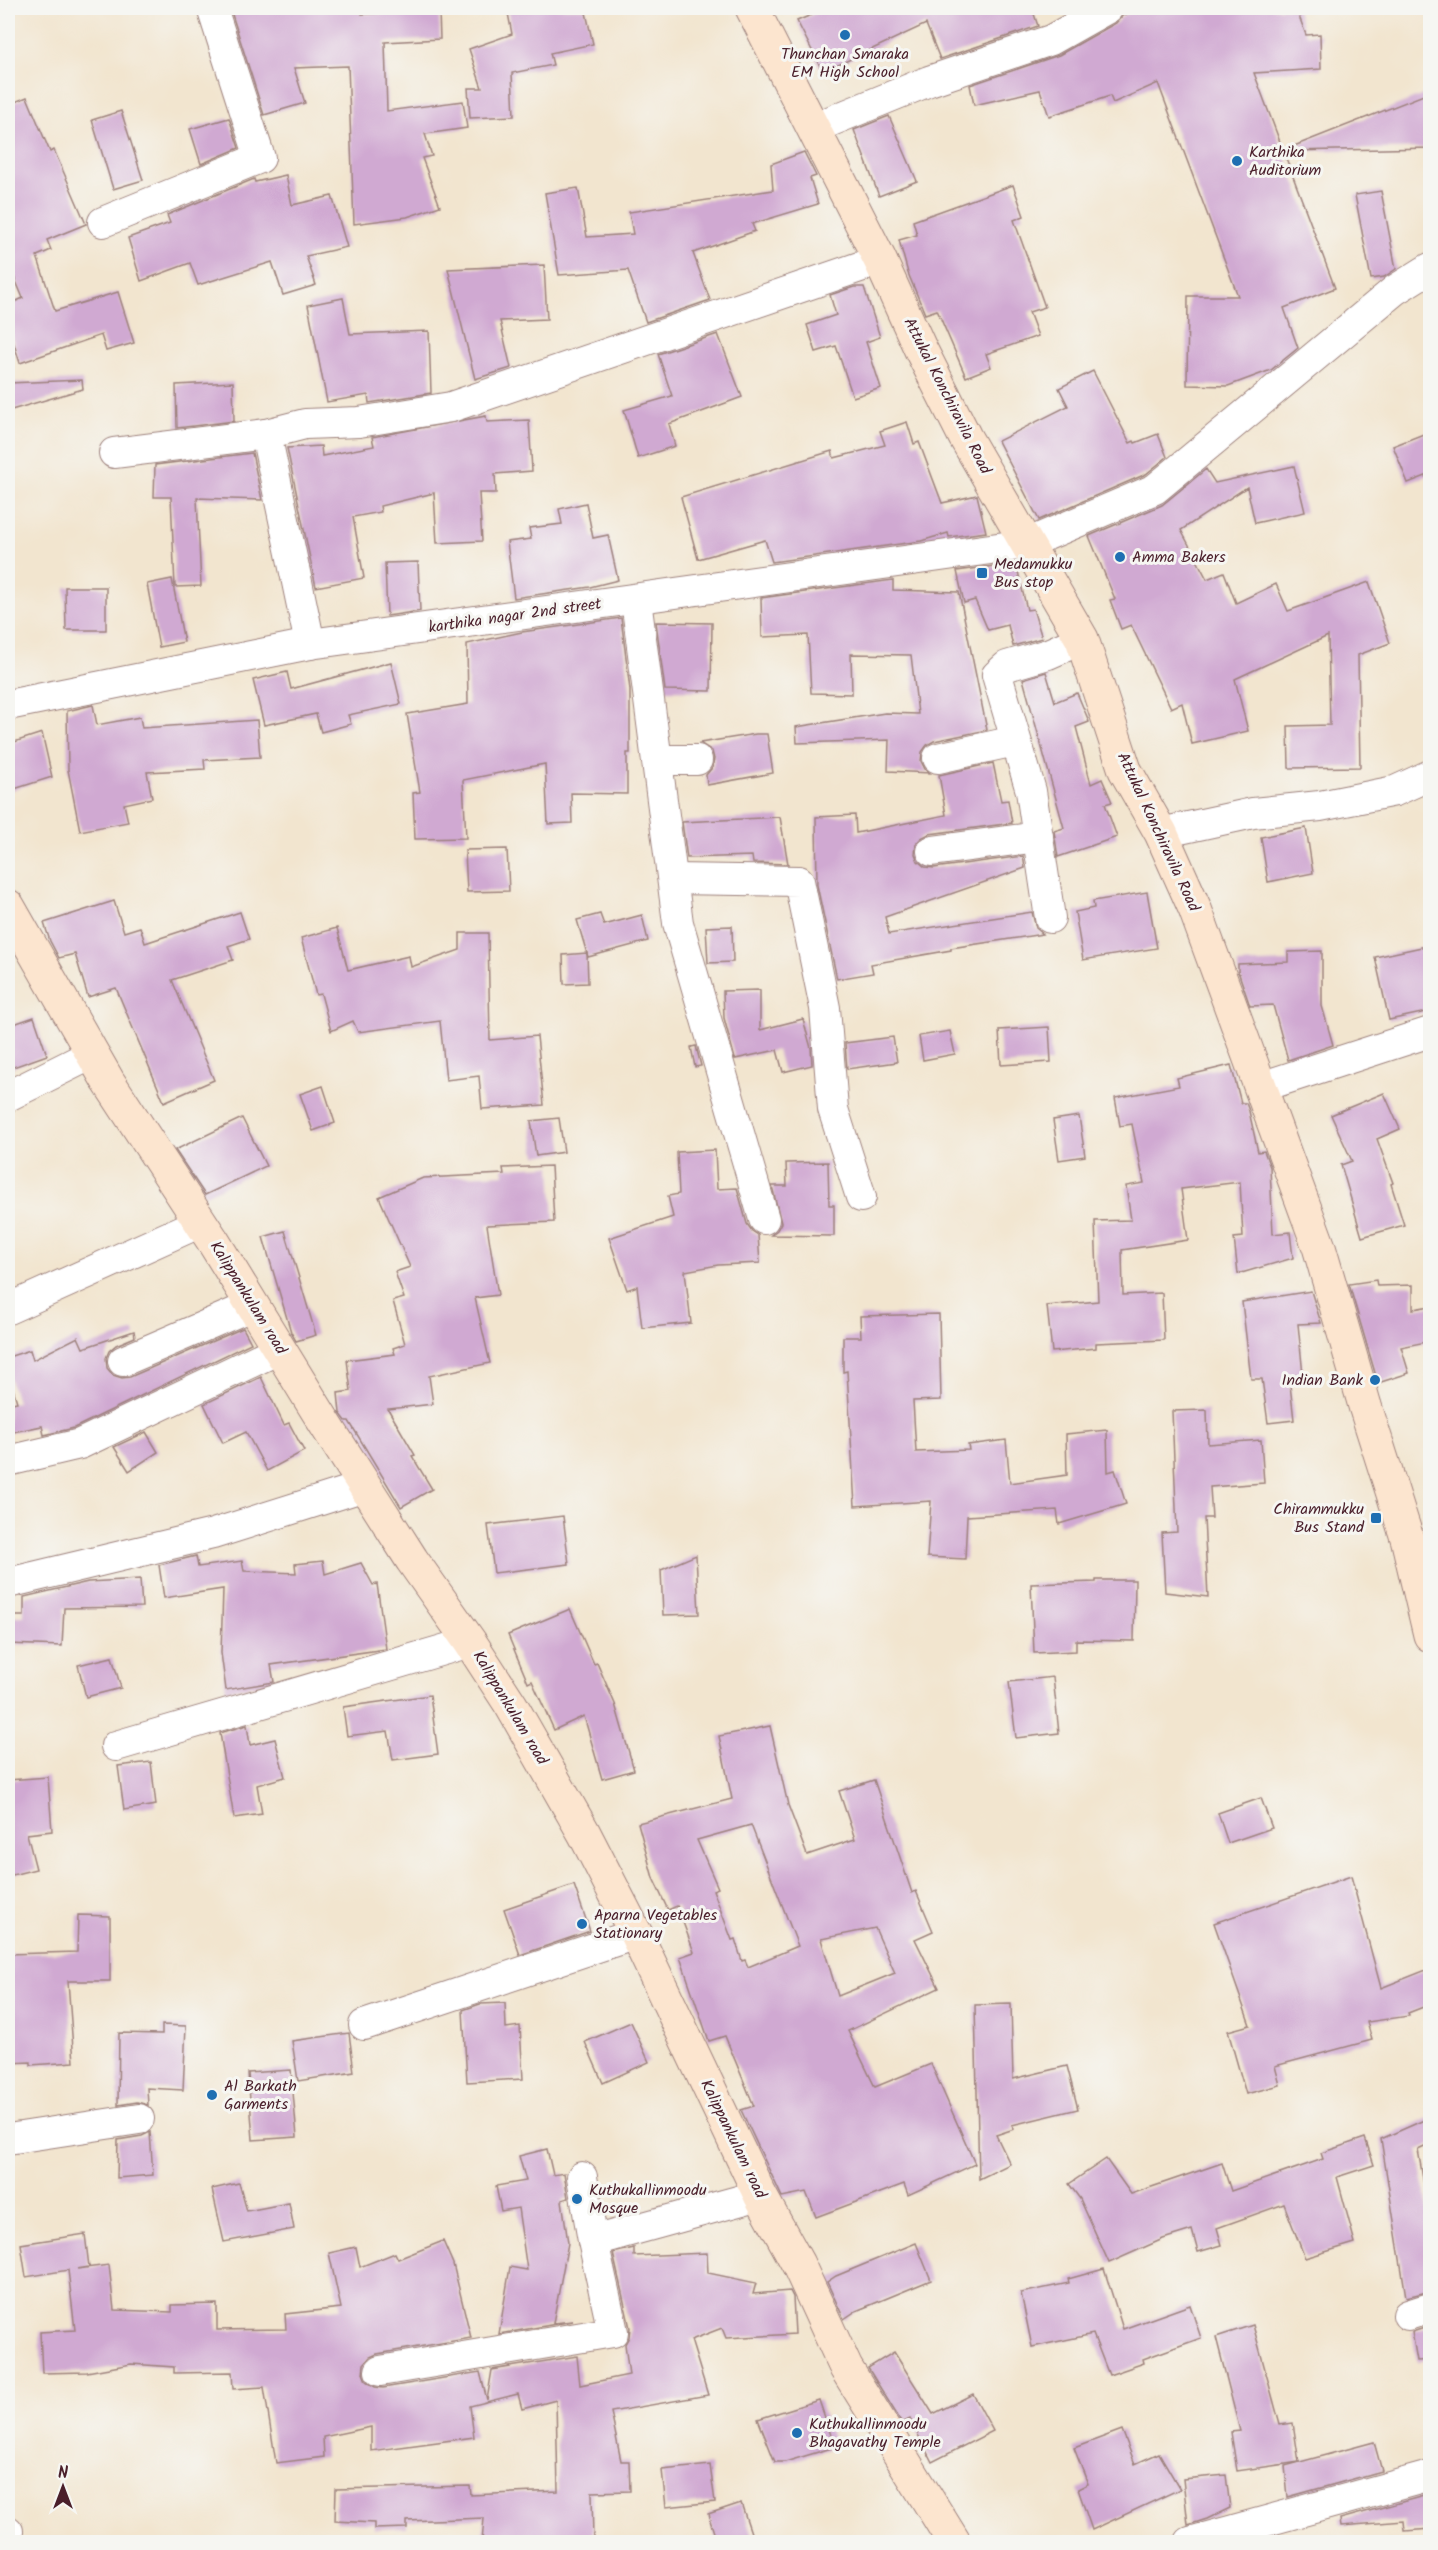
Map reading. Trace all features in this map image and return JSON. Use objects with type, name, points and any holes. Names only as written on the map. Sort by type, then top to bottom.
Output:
[{"type":"street","points":[[103,222],[261,158],[212,8]]},
{"type":"street","name":"Attukal Konchiravila Road","points":[[752,8],[880,260],[920,348],[965,437],[1082,639],[1125,770],[1161,834],[1195,909],[1319,1247],[1365,1406],[1419,1539],[1431,1635]]},
{"type":"street","points":[[813,128],[929,81],[1051,40],[1108,8]]},
{"type":"street","points":[[114,453],[266,434],[305,424],[358,422],[452,407],[880,260]]},
{"type":"street","name":"karthika nagar 2nd street","points":[[8,705],[310,644],[1026,544],[1155,489],[1395,290],[1431,268]]},
{"type":"street","points":[[266,434],[310,644]]},
{"type":"street","points":[[636,600],[678,923],[764,1219]]},
{"type":"street","points":[[1050,918],[1031,791],[997,675],[1007,666],[1048,654],[1082,639]]},
{"type":"street","points":[[938,759],[1015,741]]},
{"type":"street","points":[[658,760],[697,759]]},
{"type":"street","points":[[1161,834],[1253,813],[1320,806],[1395,791],[1431,775]]},
{"type":"street","points":[[932,851],[1038,837]]},
{"type":"street","points":[[673,879],[799,881],[825,1008],[833,1109],[861,1197]]},
{"type":"street","name":"Kalippankulam road","points":[[8,906],[92,1054],[201,1222],[251,1306],[412,1560],[511,1705],[578,1823],[636,1934],[760,2195],[798,2264],[846,2368],[954,2542]]},
{"type":"street","points":[[1261,1087],[1431,1032]]},
{"type":"street","points":[[8,1096],[92,1054]]},
{"type":"street","points":[[8,1309],[201,1222]]},
{"type":"street","points":[[123,1361],[251,1306]]},
{"type":"street","points":[[8,1461],[80,1443],[279,1349]]},
{"type":"street","points":[[8,1583],[213,1534],[365,1486]]},
{"type":"street","points":[[116,1746],[470,1642]]},
{"type":"street","points":[[364,2025],[636,1934]]},
{"type":"street","points":[[8,2139],[139,2119]]},
{"type":"street","points":[[380,2371],[614,2331],[593,2241],[582,2177]]},
{"type":"street","points":[[593,2241],[760,2195]]},
{"type":"street","points":[[1190,2542],[1431,2476]]},
{"type":"building","points":[[230,8],[362,8],[362,14],[439,11],[440,39],[385,42],[387,111],[463,101],[467,128],[425,134],[432,156],[422,158],[440,206],[407,217],[354,224],[348,66],[294,68],[305,103],[264,115]]},
{"type":"building","points":[[507,8],[585,8],[593,44],[550,53],[553,65],[512,73],[514,116],[470,118],[468,88],[482,88],[469,49],[512,34]]},
{"type":"building","points":[[828,8],[1032,8],[1038,26],[940,59],[926,24],[823,72],[797,21]]},
{"type":"building","points":[[1145,8],[1178,8],[1179,12],[1227,8],[1296,8],[1306,35],[1320,34],[1321,69],[1254,73],[1335,288],[1284,308],[1298,348],[1271,370],[1228,386],[1187,385],[1188,296],[1238,296],[1158,83],[1113,103],[1110,96],[1049,116],[1040,90],[974,105],[970,85],[1059,55],[1116,23],[1123,15]]},
{"type":"building","points":[[1431,92],[1431,148],[1290,151],[1289,148]]},
{"type":"building","points":[[27,97],[50,152],[54,150],[86,224],[47,240],[51,250],[37,256],[55,311],[118,292],[134,343],[106,351],[101,335],[20,363],[8,325],[8,305],[23,298],[8,262],[8,105]]},
{"type":"building","points":[[121,111],[143,180],[113,189],[92,120]]},
{"type":"building","points":[[889,116],[917,181],[879,196],[854,130]]},
{"type":"building","points":[[229,118],[239,148],[201,164],[190,129]]},
{"type":"building","points":[[804,152],[816,176],[810,178],[818,204],[752,224],[755,231],[693,253],[710,300],[646,322],[628,270],[559,275],[545,193],[578,188],[587,237],[633,234],[629,212],[773,190],[771,164]]},
{"type":"building","points":[[286,175],[292,205],[332,196],[347,247],[306,256],[316,285],[283,295],[272,262],[198,285],[190,263],[141,281],[128,238],[170,223],[167,215],[254,179],[255,182]]},
{"type":"building","points":[[1013,185],[1024,216],[1014,220],[1045,307],[1029,312],[1038,336],[986,354],[991,367],[966,377],[937,310],[925,314],[908,273],[899,240],[917,235],[913,221]]},
{"type":"building","points":[[1381,191],[1396,269],[1384,277],[1371,279],[1355,195]]},
{"type":"building","points":[[544,265],[547,319],[500,321],[511,368],[475,379],[448,269]]},
{"type":"building","points":[[854,287],[864,287],[880,337],[866,342],[881,388],[853,397],[836,346],[816,352],[807,325],[836,315],[830,295]]},
{"type":"building","points":[[343,298],[350,334],[429,331],[431,393],[369,403],[368,395],[327,402],[308,305]]},
{"type":"building","points":[[718,334],[742,397],[669,424],[675,446],[638,458],[624,410],[672,396],[658,354]]},
{"type":"building","points":[[1093,371],[1130,443],[1158,434],[1167,457],[1146,474],[1039,520],[998,441],[1068,406],[1059,388]]},
{"type":"building","points":[[82,380],[83,389],[8,411],[8,383]]},
{"type":"building","points":[[233,382],[234,421],[177,428],[176,385]]},
{"type":"building","points":[[486,416],[487,422],[529,420],[532,471],[495,474],[496,493],[479,493],[482,541],[437,543],[434,493],[380,506],[381,512],[353,517],[364,578],[316,587],[287,448],[321,446],[322,456],[374,446],[372,437]]},
{"type":"building","points":[[907,422],[914,444],[919,442],[942,503],[977,495],[986,532],[949,537],[948,533],[921,541],[772,562],[765,540],[698,559],[681,497],[832,451],[834,458],[885,445],[880,431]]},
{"type":"building","points":[[1431,431],[1431,474],[1408,483],[1393,446]]},
{"type":"building","points":[[252,453],[262,500],[197,498],[201,586],[175,587],[171,497],[154,497],[155,465]]},
{"type":"building","points":[[1294,466],[1305,512],[1255,523],[1247,487],[1181,530],[1207,579],[1224,572],[1236,603],[1276,584],[1288,611],[1369,582],[1390,643],[1358,655],[1360,767],[1289,768],[1288,726],[1330,725],[1328,636],[1235,679],[1248,731],[1192,744],[1182,703],[1171,708],[1131,625],[1121,629],[1110,600],[1115,599],[1089,536],[1162,505],[1206,469],[1215,483]]},
{"type":"building","points":[[586,503],[593,538],[608,535],[618,580],[590,587],[514,598],[507,542],[531,539],[529,528],[562,524],[559,509]]},
{"type":"building","points":[[418,562],[420,611],[387,616],[385,563]]},
{"type":"building","points":[[1016,563],[1027,610],[1033,609],[1042,638],[1013,646],[1008,625],[988,630],[975,600],[964,603],[957,571]]},
{"type":"building","points":[[172,579],[184,642],[159,647],[147,584]]},
{"type":"building","points":[[893,580],[893,590],[959,592],[987,730],[934,741],[927,745],[922,752],[921,761],[930,773],[888,771],[889,740],[797,743],[796,727],[885,713],[918,714],[911,655],[851,654],[852,694],[811,693],[808,635],[762,637],[761,598]]},
{"type":"building","points":[[65,587],[106,587],[106,630],[66,630]]},
{"type":"building","points":[[621,618],[630,690],[630,753],[627,753],[627,794],[571,793],[572,823],[548,824],[545,764],[463,780],[466,838],[415,839],[413,793],[420,792],[407,714],[468,704],[467,644],[522,632]]},
{"type":"building","points":[[656,622],[712,623],[711,691],[665,690]]},
{"type":"building","points":[[391,662],[401,704],[348,715],[351,724],[321,732],[316,714],[264,725],[253,680],[287,672],[291,689]]},
{"type":"building","points":[[1046,672],[1055,702],[1077,693],[1089,722],[1076,727],[1091,784],[1102,779],[1112,802],[1105,804],[1117,837],[1058,857],[1054,831],[1064,828],[1023,679]]},
{"type":"building","points":[[93,705],[97,725],[140,717],[142,728],[257,720],[260,757],[204,760],[205,769],[147,772],[152,798],[124,804],[128,822],[80,831],[68,770],[67,711]]},
{"type":"building","points":[[42,733],[52,777],[8,791],[8,744]]},
{"type":"building","points":[[767,734],[773,773],[707,785],[706,775],[712,768],[714,759],[712,751],[700,743]]},
{"type":"building","points":[[993,763],[1001,801],[1008,800],[1012,823],[929,834],[916,844],[915,854],[918,861],[925,867],[934,868],[1023,856],[1025,868],[885,917],[889,934],[1032,912],[1036,928],[1043,934],[951,948],[951,950],[871,964],[873,973],[837,979],[817,885],[816,817],[855,815],[856,833],[946,815],[939,775]]},
{"type":"building","points":[[780,817],[788,864],[753,863],[752,856],[687,858],[682,822]]},
{"type":"building","points":[[1306,828],[1313,873],[1268,882],[1261,837]]},
{"type":"building","points":[[507,849],[509,891],[467,892],[465,850]]},
{"type":"building","points":[[1147,892],[1157,948],[1083,960],[1075,912],[1094,908],[1093,901]]},
{"type":"building","points":[[114,901],[124,932],[140,927],[145,943],[240,912],[249,939],[228,946],[233,960],[172,980],[214,1080],[164,1102],[116,988],[88,997],[75,954],[59,958],[44,923]]},
{"type":"building","points":[[600,914],[604,925],[642,915],[648,941],[588,957],[577,920]]},
{"type":"building","points":[[732,926],[733,962],[708,963],[706,927]]},
{"type":"building","points":[[337,928],[348,970],[409,956],[411,967],[460,950],[460,933],[488,933],[490,1040],[537,1036],[544,1105],[482,1109],[479,1076],[446,1080],[440,1021],[358,1032],[353,1021],[331,1031],[321,994],[316,995],[301,938]]},
{"type":"building","points":[[1431,945],[1431,1011],[1389,1020],[1375,957]]},
{"type":"building","points":[[1322,951],[1322,1006],[1333,1045],[1288,1060],[1273,1005],[1250,1006],[1238,971],[1238,964],[1288,962],[1288,952]]},
{"type":"building","points":[[587,953],[588,983],[564,984],[563,955]]},
{"type":"building","points":[[760,990],[760,1030],[803,1019],[811,1048],[812,1065],[783,1072],[777,1050],[735,1059],[724,1018],[723,991]]},
{"type":"building","points":[[34,1017],[47,1055],[8,1069],[8,1026]]},
{"type":"building","points":[[1049,1027],[1051,1062],[1001,1065],[999,1030]]},
{"type":"building","points":[[950,1031],[955,1054],[923,1060],[919,1036]]},
{"type":"building","points":[[893,1037],[897,1062],[847,1069],[845,1043]]},
{"type":"building","points":[[696,1046],[701,1066],[695,1067],[691,1047]]},
{"type":"building","points":[[1231,1065],[1241,1103],[1246,1103],[1249,1111],[1258,1152],[1264,1151],[1270,1167],[1273,1234],[1290,1232],[1293,1258],[1238,1274],[1234,1238],[1243,1237],[1240,1182],[1181,1189],[1188,1240],[1122,1250],[1123,1295],[1162,1293],[1164,1340],[1096,1343],[1096,1348],[1052,1352],[1047,1306],[1098,1301],[1095,1221],[1131,1220],[1126,1186],[1144,1183],[1132,1124],[1120,1126],[1115,1098],[1179,1086],[1177,1078]]},
{"type":"building","points":[[323,1086],[335,1123],[313,1131],[300,1094]]},
{"type":"building","points":[[1384,1093],[1400,1129],[1377,1139],[1393,1183],[1391,1184],[1404,1225],[1362,1237],[1341,1165],[1352,1161],[1331,1115]]},
{"type":"building","points":[[1079,1116],[1085,1156],[1059,1160],[1053,1120]]},
{"type":"building","points":[[242,1118],[266,1166],[205,1195],[175,1150]]},
{"type":"building","points":[[559,1118],[564,1152],[536,1156],[531,1121]]},
{"type":"building","points":[[715,1150],[717,1189],[737,1188],[747,1224],[758,1235],[760,1263],[718,1265],[685,1271],[691,1323],[642,1328],[637,1286],[627,1290],[609,1238],[673,1217],[668,1196],[679,1194],[677,1152]]},
{"type":"building","points":[[828,1162],[829,1205],[834,1205],[834,1236],[771,1235],[781,1223],[772,1186],[787,1186],[786,1163]]},
{"type":"building","points":[[551,1166],[554,1222],[487,1225],[498,1295],[475,1298],[490,1363],[429,1376],[433,1404],[388,1409],[432,1489],[401,1507],[349,1421],[346,1421],[340,1413],[338,1393],[351,1391],[347,1360],[395,1354],[393,1348],[405,1344],[393,1301],[404,1298],[395,1272],[410,1267],[379,1197],[423,1178],[504,1174],[503,1168]]},
{"type":"building","points":[[285,1231],[316,1335],[296,1341],[291,1332],[263,1237]]},
{"type":"building","points":[[1376,1280],[1377,1286],[1413,1285],[1413,1309],[1431,1306],[1431,1341],[1401,1347],[1409,1373],[1378,1383],[1349,1284]]},
{"type":"building","points":[[1311,1291],[1321,1323],[1298,1324],[1303,1375],[1289,1376],[1294,1420],[1268,1423],[1262,1379],[1251,1379],[1242,1302]]},
{"type":"building","points":[[939,1314],[941,1400],[913,1401],[916,1452],[969,1450],[968,1445],[1006,1440],[1010,1483],[1067,1475],[1066,1434],[1107,1430],[1108,1472],[1115,1470],[1126,1504],[1059,1524],[1057,1510],[967,1516],[965,1559],[927,1557],[931,1501],[855,1506],[847,1371],[843,1372],[843,1337],[861,1337],[860,1316]]},
{"type":"building","points":[[243,1328],[251,1343],[74,1428],[44,1435],[42,1426],[8,1433],[8,1404],[17,1402],[8,1372],[8,1357],[30,1350],[33,1360],[78,1337],[83,1348],[134,1331],[135,1337],[116,1345],[109,1351],[106,1358],[107,1368],[113,1375],[122,1378],[130,1377]]},
{"type":"building","points":[[261,1377],[284,1425],[289,1423],[304,1451],[267,1471],[246,1432],[223,1443],[204,1404]]},
{"type":"building","points":[[1207,1410],[1208,1444],[1261,1440],[1264,1483],[1210,1487],[1212,1518],[1204,1518],[1208,1597],[1165,1592],[1162,1533],[1177,1532],[1172,1411]]},
{"type":"building","points":[[146,1432],[158,1452],[129,1471],[114,1447]]},
{"type":"building","points":[[563,1516],[569,1564],[494,1573],[488,1525]]},
{"type":"building","points":[[696,1555],[699,1614],[663,1615],[661,1570]]},
{"type":"building","points":[[196,1556],[198,1567],[242,1561],[244,1571],[296,1573],[295,1564],[323,1561],[325,1574],[361,1563],[373,1585],[377,1584],[386,1649],[271,1665],[274,1682],[226,1690],[221,1653],[223,1589],[164,1598],[159,1565]]},
{"type":"building","points":[[140,1579],[142,1607],[64,1608],[62,1646],[8,1644],[8,1616],[24,1616],[24,1597],[88,1582]]},
{"type":"building","points":[[1096,1580],[1135,1580],[1134,1641],[1076,1640],[1076,1651],[1034,1653],[1031,1584],[1096,1582]]},
{"type":"building","points":[[570,1609],[594,1664],[597,1663],[615,1704],[634,1770],[602,1779],[584,1716],[554,1730],[532,1681],[528,1683],[508,1635]]},
{"type":"building","points":[[112,1657],[121,1688],[86,1697],[78,1665]]},
{"type":"building","points":[[1053,1677],[1059,1733],[1016,1738],[1009,1682]]},
{"type":"building","points":[[430,1695],[438,1754],[393,1760],[388,1731],[347,1736],[343,1707]]},
{"type":"building","points":[[247,1725],[250,1745],[275,1739],[285,1777],[257,1785],[262,1814],[234,1818],[220,1733]]},
{"type":"building","points":[[770,1726],[788,1805],[807,1855],[855,1839],[839,1791],[874,1780],[912,1893],[916,1891],[933,1931],[915,1939],[939,1988],[848,2031],[875,2087],[931,2064],[975,2164],[908,2195],[904,2184],[816,2217],[806,2192],[782,2197],[741,2110],[754,2106],[725,2036],[709,2041],[680,1957],[694,1952],[677,1906],[668,1910],[653,1878],[638,1823],[732,1799],[719,1736]],"holes":[[[751,1825],[798,1946],[748,1967],[745,1960],[742,1961],[735,1939],[732,1940],[713,1890],[718,1888],[697,1840]],[[875,1928],[895,1973],[838,1996],[821,1939]]]},
{"type":"building","points":[[151,1762],[156,1805],[124,1810],[118,1766]]},
{"type":"building","points":[[48,1777],[52,1831],[27,1834],[36,1869],[8,1876],[8,1780]]},
{"type":"building","points":[[1261,1798],[1272,1828],[1228,1843],[1218,1813]]},
{"type":"building","points":[[1351,1876],[1381,1988],[1431,1968],[1431,2004],[1408,2013],[1409,2016],[1367,2022],[1372,2040],[1275,2066],[1280,2085],[1246,2094],[1228,2031],[1250,2025],[1214,1923]]},
{"type":"building","points":[[574,1885],[590,1931],[520,1955],[504,1909]]},
{"type":"building","points":[[78,1915],[110,1916],[110,1981],[68,1981],[74,2062],[31,2065],[31,2062],[8,2063],[8,1954],[77,1952]]},
{"type":"building","points":[[505,2003],[506,2028],[520,2026],[523,2079],[467,2082],[463,2010],[480,2004]]},
{"type":"building","points":[[1011,2004],[1013,2079],[1067,2066],[1078,2109],[1012,2125],[1014,2129],[996,2135],[1010,2164],[979,2179],[975,2005]]},
{"type":"building","points":[[631,2022],[649,2062],[603,2083],[585,2042]]},
{"type":"building","points":[[162,2025],[186,2026],[183,2090],[147,2088],[148,2105],[137,2102],[118,2105],[119,2033],[162,2034]]},
{"type":"building","points":[[349,2033],[354,2072],[298,2081],[292,2041]]},
{"type":"building","points":[[291,2070],[297,2137],[253,2140],[248,2073]]},
{"type":"building","points":[[1431,2117],[1431,2144],[1418,2150],[1431,2224],[1431,2291],[1406,2297],[1381,2139]]},
{"type":"building","points":[[150,2132],[153,2175],[117,2178],[118,2140],[142,2136]]},
{"type":"building","points":[[1365,2138],[1374,2165],[1337,2177],[1355,2243],[1305,2258],[1284,2204],[1217,2228],[1222,2245],[1198,2252],[1192,2230],[1163,2239],[1109,2263],[1080,2199],[1069,2184],[1106,2159],[1131,2194],[1222,2163],[1231,2191],[1323,2159],[1321,2153]]},
{"type":"building","points":[[547,2149],[553,2175],[564,2173],[568,2198],[562,2200],[568,2243],[553,2323],[573,2321],[499,2334],[510,2267],[527,2270],[518,2208],[501,2211],[496,2186],[526,2181],[519,2156]]},
{"type":"building","points":[[239,2183],[247,2211],[289,2203],[294,2229],[224,2242],[212,2189]]},
{"type":"building","points":[[85,2234],[89,2267],[77,2269],[109,2265],[114,2310],[172,2312],[172,2305],[217,2304],[217,2330],[286,2329],[285,2314],[341,2308],[329,2253],[356,2247],[360,2267],[395,2253],[398,2259],[443,2241],[453,2264],[471,2338],[370,2357],[364,2364],[363,2373],[366,2381],[375,2387],[383,2388],[480,2372],[487,2400],[492,2370],[577,2356],[580,2385],[629,2375],[625,2344],[630,2328],[613,2253],[634,2248],[634,2256],[707,2253],[708,2273],[756,2283],[753,2294],[790,2291],[793,2297],[795,2334],[726,2338],[722,2328],[691,2340],[708,2395],[611,2412],[621,2461],[629,2461],[630,2491],[592,2492],[593,2542],[482,2542],[484,2518],[407,2521],[407,2528],[374,2529],[374,2523],[335,2521],[336,2489],[470,2486],[471,2495],[558,2491],[556,2400],[522,2409],[518,2394],[470,2406],[474,2437],[371,2451],[371,2427],[323,2437],[324,2457],[276,2463],[264,2387],[233,2389],[232,2372],[174,2373],[174,2367],[131,2364],[87,2372],[42,2373],[40,2332],[75,2330],[68,2270],[26,2277],[21,2244]]},
{"type":"building","points":[[916,2243],[931,2280],[856,2311],[844,2319],[827,2282],[836,2276]]},
{"type":"building","points":[[1104,2269],[1123,2329],[1190,2305],[1201,2338],[1143,2359],[1144,2363],[1109,2375],[1093,2334],[1032,2347],[1021,2293],[1069,2283],[1068,2279]]},
{"type":"building","points":[[1253,2325],[1280,2425],[1293,2423],[1299,2462],[1237,2471],[1231,2432],[1240,2431],[1216,2337]]},
{"type":"building","points":[[1431,2326],[1431,2360],[1417,2361],[1412,2332]]},
{"type":"building","points":[[894,2352],[933,2414],[973,2394],[993,2431],[932,2462],[910,2419],[902,2423],[868,2368]]},
{"type":"building","name":"Kuthukallinmoodu Bhagavathy Temple","points":[[819,2400],[835,2447],[785,2462],[775,2462],[758,2419]]},
{"type":"building","points":[[1122,2430],[1135,2464],[1159,2453],[1180,2489],[1092,2530],[1078,2489],[1088,2484],[1074,2448]]},
{"type":"building","points":[[1374,2442],[1382,2471],[1288,2497],[1285,2466]]},
{"type":"building","points":[[710,2465],[715,2502],[666,2507],[662,2470]]},
{"type":"building","points":[[1226,2475],[1230,2508],[1188,2525],[1183,2479]]},
{"type":"building","points":[[1431,2494],[1431,2529],[1405,2531],[1404,2521],[1341,2526],[1340,2519]]},
{"type":"building","points":[[741,2503],[754,2542],[717,2542],[708,2514]]},
{"type":"place","name":"Thunchan Smaraka EM High School","points":[[845,35]]},
{"type":"place","name":"Karthika Auditorium","points":[[1237,161]]},
{"type":"place","name":"Amma Bakers","points":[[1120,557]]},
{"type":"place","name":"Medamukku Bus stop","points":[[982,573]]},
{"type":"place","name":"Indian Bank","points":[[1375,1380]]},
{"type":"place","name":"Chirammukku Bus Stand","points":[[1376,1518]]},
{"type":"place","name":"Aparna Vegetables Stationary","points":[[582,1924]]},
{"type":"place","name":"Al Barkath Garments","points":[[212,2095]]},
{"type":"place","name":"Kuthukallinmoodu Mosque","points":[[577,2199]]},
{"type":"place","name":"Kuthukallinmoodu Bhagavathy Temple","points":[[797,2433]]}]
